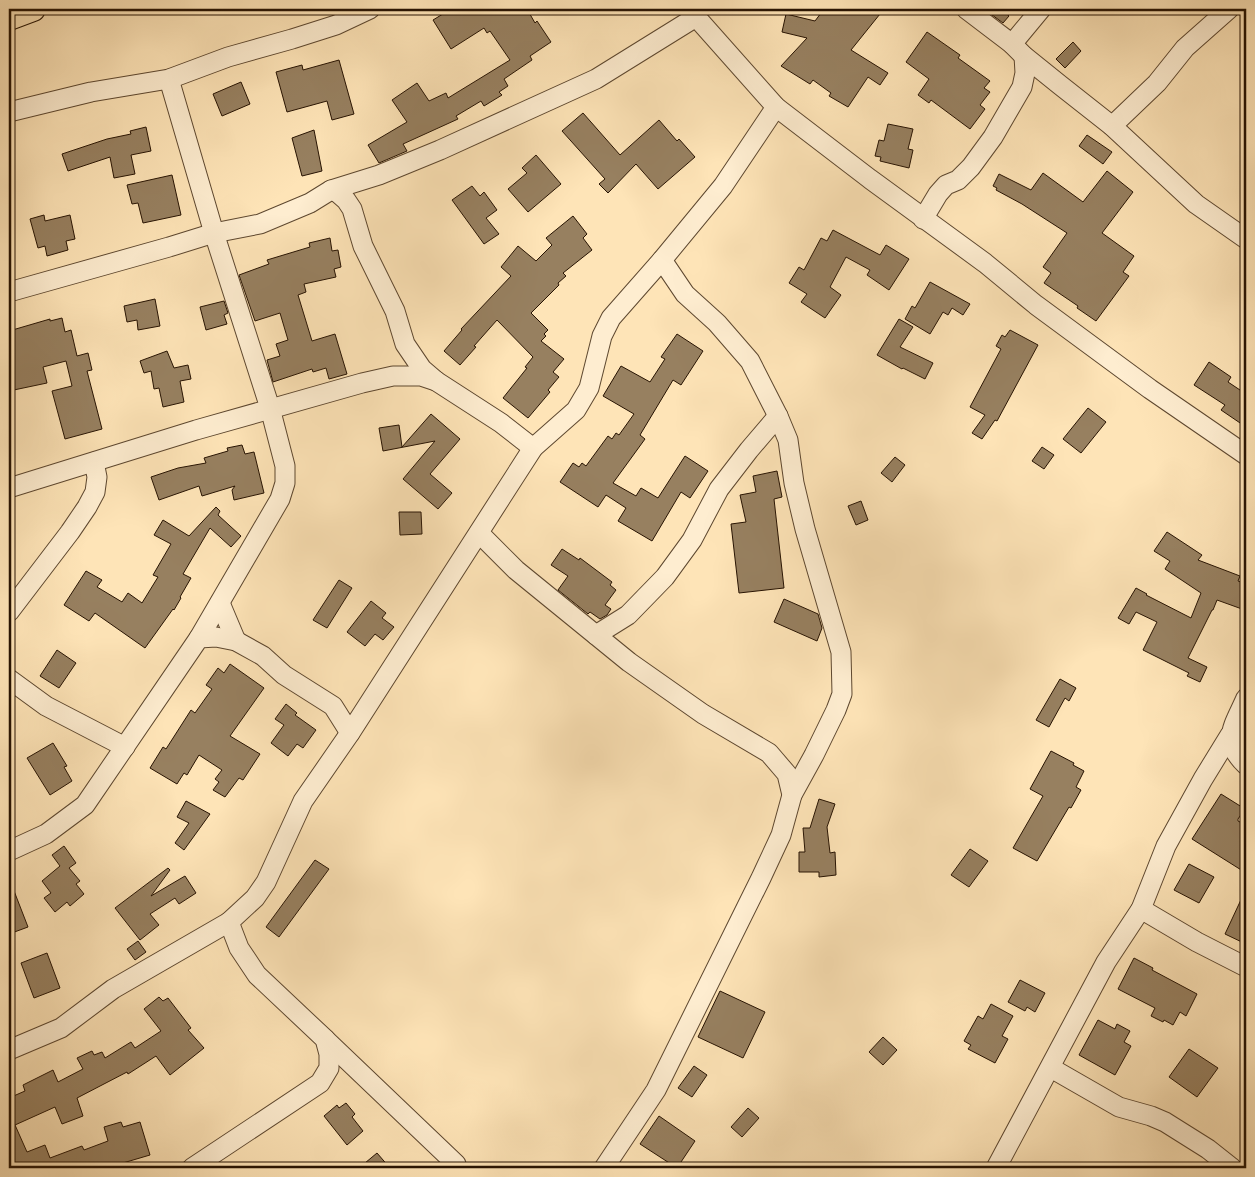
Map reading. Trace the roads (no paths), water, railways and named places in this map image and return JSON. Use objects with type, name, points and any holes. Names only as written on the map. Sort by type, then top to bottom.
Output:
[{"type":"street","points":[[9,112],[92,92],[169,79],[228,57],[336,24],[370,9]]},
{"type":"street","points":[[966,9],[1112,126],[1196,204],[1246,239]]},
{"type":"street","points":[[923,219],[938,194],[946,185],[958,180],[971,167],[992,137],[1022,87],[1025,73],[1018,50],[1041,9]]},
{"type":"street","points":[[1112,126],[1157,83],[1185,48],[1229,9]]},
{"type":"street","points":[[9,292],[214,233],[260,224],[310,203],[331,190],[379,175],[431,154],[596,79],[692,13],[776,107],[984,263],[1036,305],[1104,353],[1150,389],[1246,455]]},
{"type":"street","points":[[9,851],[46,834],[85,805],[199,638],[280,499],[285,483],[285,466],[270,408],[214,233],[169,79]]},
{"type":"street","points":[[9,1050],[61,1028],[113,989],[229,922],[255,898],[266,882],[303,801],[350,733],[533,448],[576,410],[589,388],[602,336],[611,318],[723,186],[776,107]]},
{"type":"street","points":[[331,190],[346,200],[352,209],[364,246],[395,311],[405,344],[422,369],[436,381],[501,423],[533,448]]},
{"type":"street","points":[[604,1168],[656,1090],[761,878],[781,835],[792,795],[814,755],[842,694],[841,652],[805,529],[794,483],[788,440],[750,361],[717,323],[685,294],[662,260]]},
{"type":"street","points":[[393,376],[405,344]]},
{"type":"street","points":[[9,488],[270,408],[393,376],[422,376],[436,381]]},
{"type":"street","points":[[596,635],[628,615],[665,577],[692,540],[719,489],[778,416]]},
{"type":"street","points":[[9,612],[70,532],[95,492],[97,477],[94,462]]},
{"type":"street","points":[[479,533],[516,570],[629,662],[703,714],[768,753],[787,774],[792,795]]},
{"type":"street","points":[[220,603],[236,641]]},
{"type":"street","points":[[199,638],[216,637],[236,641],[263,656],[284,675],[333,706],[350,733]]},
{"type":"street","points":[[9,679],[46,706],[125,747]]},
{"type":"street","points":[[996,1168],[1106,962],[1141,909],[1166,846],[1230,735],[1246,698]]},
{"type":"street","points":[[333,706],[368,704]]},
{"type":"street","points":[[1230,735],[1233,747],[1246,765]]},
{"type":"street","points":[[1141,909],[1196,942],[1246,967]]},
{"type":"street","points":[[229,922],[239,948],[257,975],[458,1167]]},
{"type":"street","points":[[192,1168],[320,1083],[329,1068],[329,1054],[325,1039]]},
{"type":"street","points":[[1050,1068],[1118,1107],[1165,1122],[1232,1168]]}]
